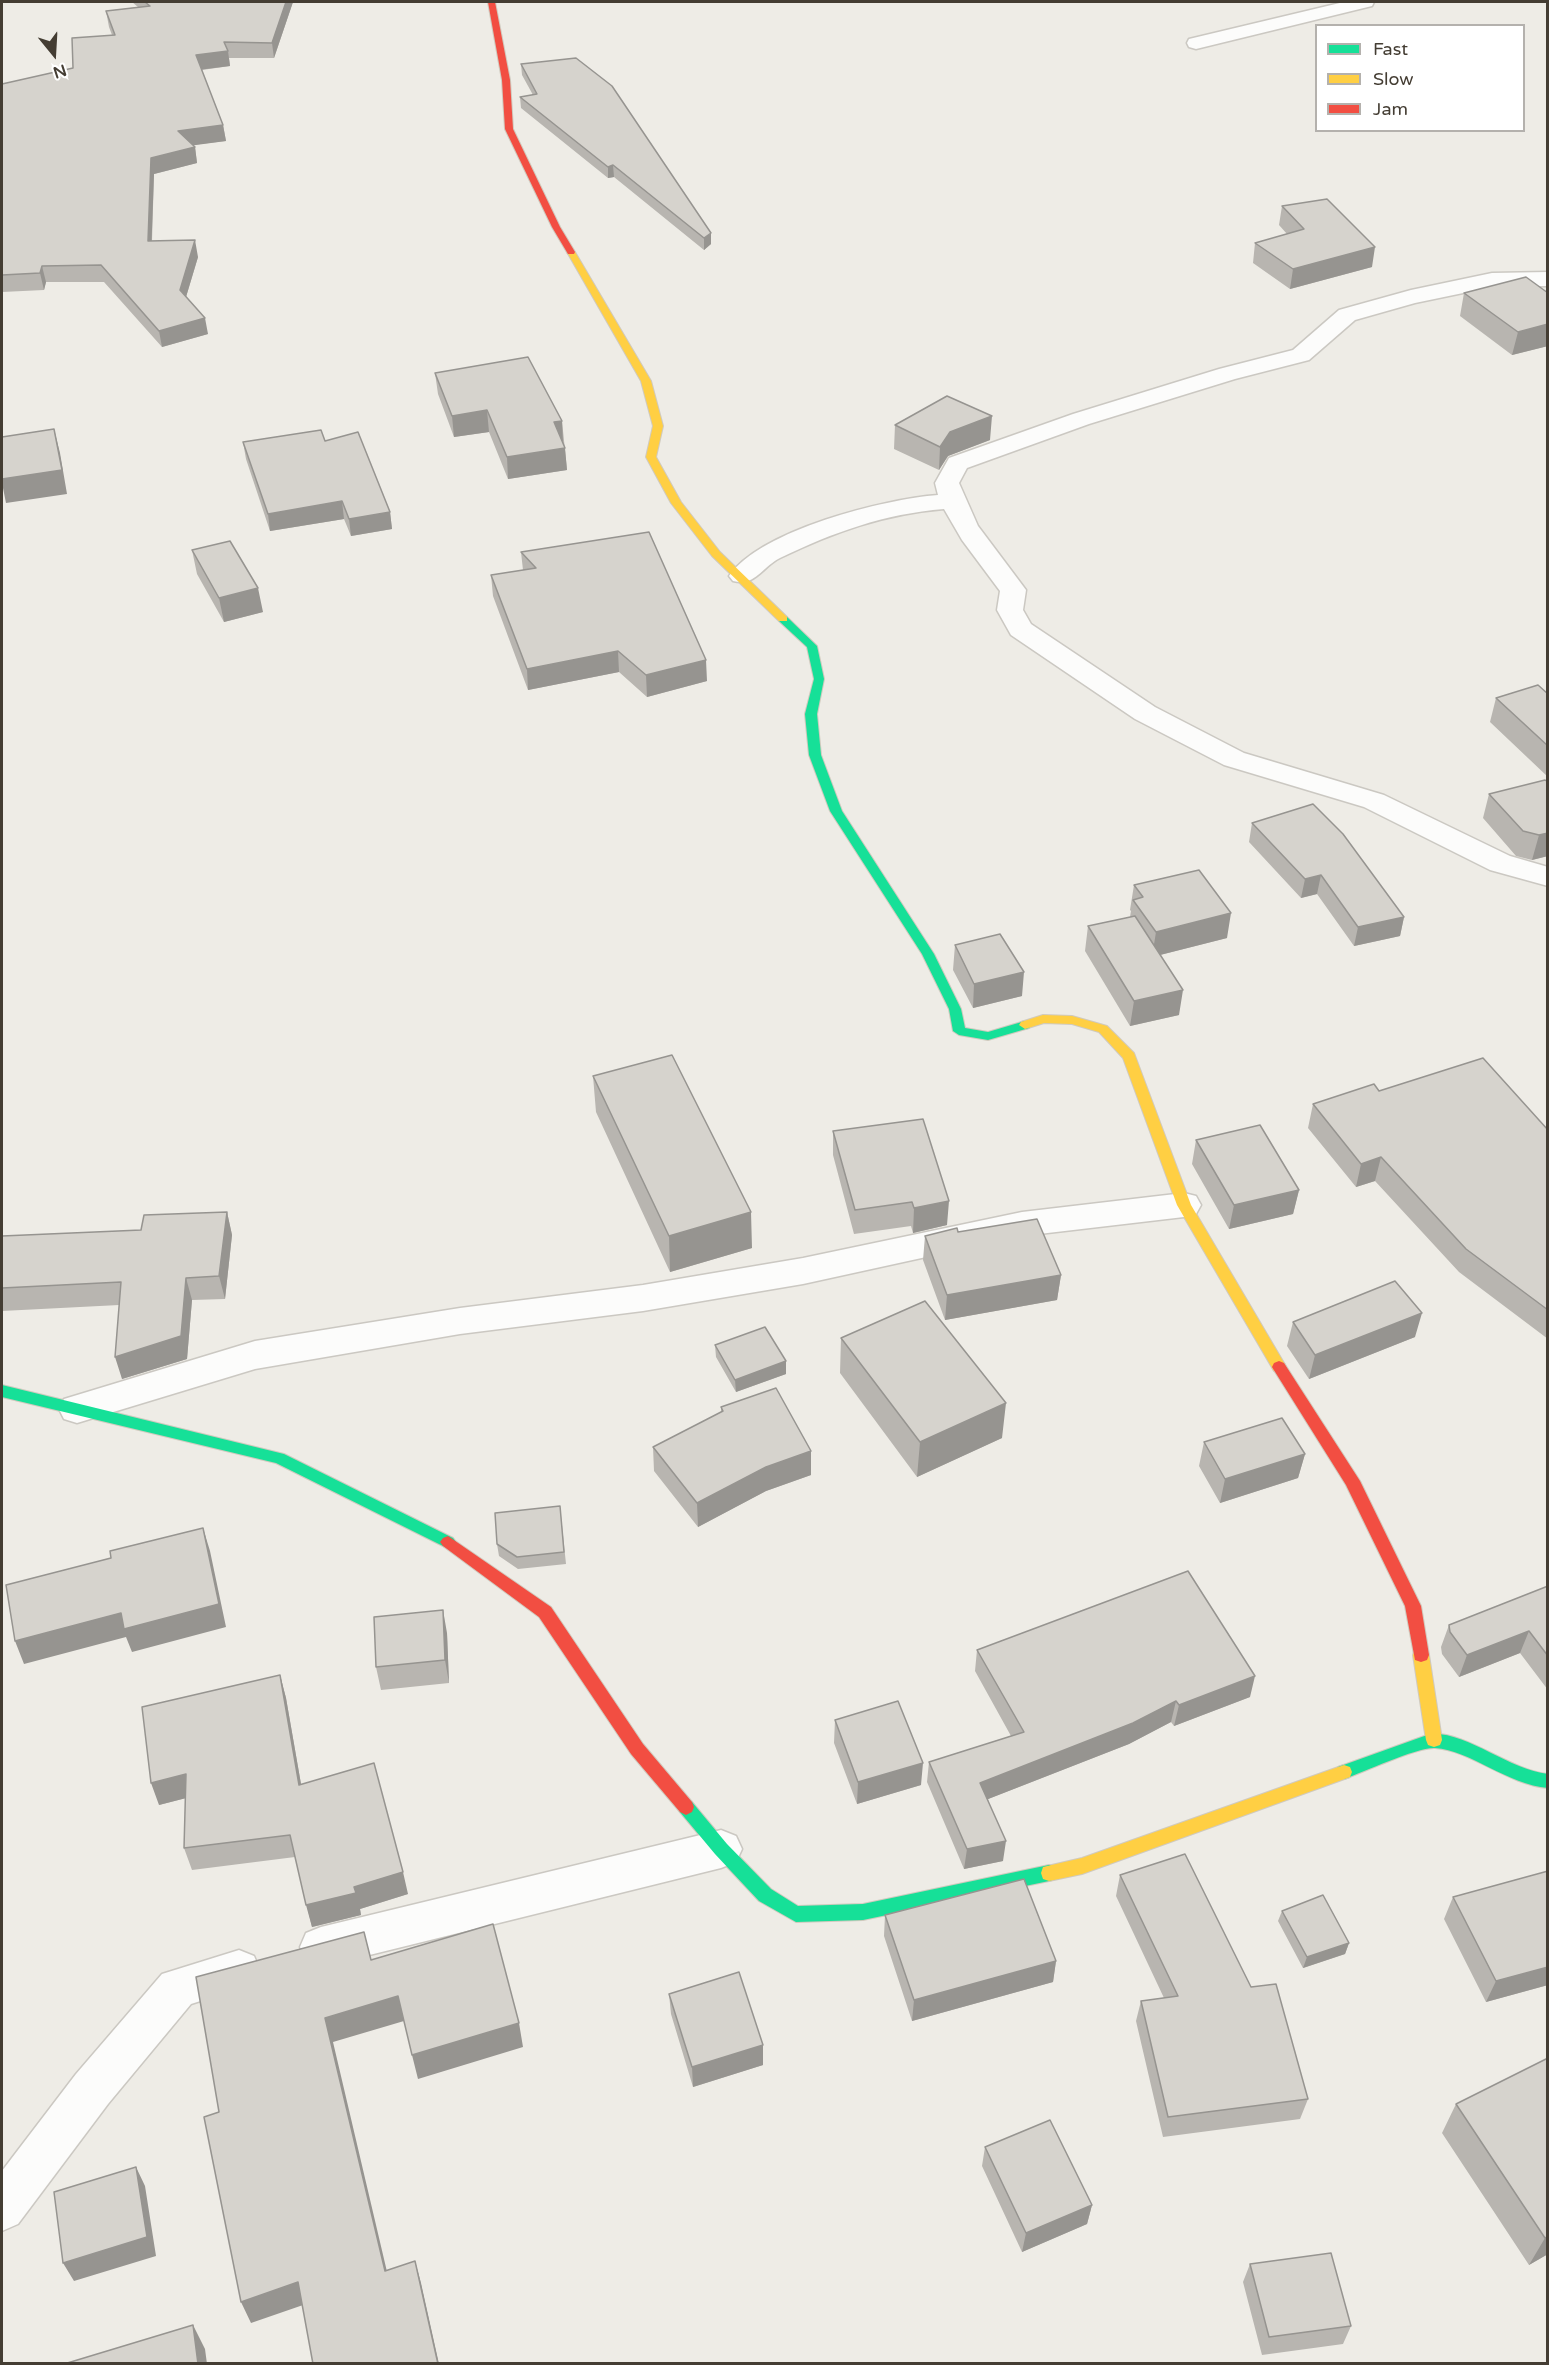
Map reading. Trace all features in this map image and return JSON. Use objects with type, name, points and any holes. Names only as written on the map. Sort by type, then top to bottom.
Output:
[{"type":"street","points":[[491,2],[506,80],[509,129],[556,227],[646,381],[658,426],[651,457],[676,503],[716,554],[742,576],[780,617],[812,646],[819,679],[811,714],[815,754],[836,811],[928,954],[955,1009],[959,1031],[988,1036],[1042,1019],[1072,1020],[1103,1029],[1129,1056],[1184,1205],[1276,1362],[1352,1481],[1413,1606],[1434,1740]]},
{"type":"street","points":[[1196,43],[1365,2]]},
{"type":"street","points":[[1548,279],[1492,280],[1411,297],[1347,315],[1301,355],[1227,374],[1080,419],[958,463],[947,483],[951,501],[980,547],[1012,590],[1010,610],[1020,629],[1145,713],[1234,759],[1374,801],[1500,863],[1548,877]]},
{"type":"street","points":[[742,576],[768,554],[844,521],[905,505],[951,501]]},
{"type":"street","points":[[77,1409],[255,1355],[460,1321],[689,1290],[803,1271],[1022,1224],[1184,1205]]},
{"type":"street","points":[[2,1391],[279,1458],[446,1542],[545,1612],[636,1749],[721,1849],[765,1895],[796,1914],[863,1912],[1082,1866],[1434,1740],[1483,1756],[1536,1782],[1548,1781]]},
{"type":"street","points":[[2,2208],[92,2089],[177,1988],[424,1920],[721,1849]]},
{"type":"building","points":[[145,2],[286,2],[272,43],[224,42],[228,51],[196,55],[223,125],[178,131],[195,147],[151,158],[148,241],[195,240],[180,290],[205,318],[159,331],[101,265],[42,266],[40,273],[2,275],[2,84],[73,68],[72,38],[115,35],[106,11],[150,6]]},
{"type":"building","points":[[576,58],[612,86],[711,233],[704,238],[613,165],[608,167],[520,97],[537,94],[521,64]]},
{"type":"building","points":[[1327,199],[1375,247],[1293,269],[1255,243],[1304,229],[1282,206]]},
{"type":"building","points":[[1526,277],[1548,293],[1548,324],[1518,332],[1464,293]]},
{"type":"building","points":[[528,357],[562,421],[554,422],[565,448],[507,457],[487,410],[452,416],[435,373]]},
{"type":"building","points":[[947,396],[992,416],[950,432],[940,447],[895,425]]},
{"type":"building","points":[[54,429],[62,470],[2,479],[2,437]]},
{"type":"building","points":[[321,430],[325,441],[358,432],[390,512],[349,519],[342,501],[268,514],[243,442]]},
{"type":"building","points":[[649,532],[706,660],[646,675],[618,651],[527,669],[491,575],[536,568],[521,552]]},
{"type":"building","points":[[230,541],[258,588],[219,598],[192,550]]},
{"type":"building","points":[[1538,685],[1548,694],[1548,746],[1496,698]]},
{"type":"building","points":[[1545,780],[1548,782],[1548,833],[1539,835],[1523,831],[1489,794]]},
{"type":"building","points":[[1313,804],[1343,834],[1404,917],[1358,927],[1321,875],[1305,879],[1252,823]]},
{"type":"building","points":[[1199,870],[1231,913],[1156,932],[1133,900],[1143,897],[1134,885]]},
{"type":"building","points":[[1135,916],[1183,990],[1134,1001],[1088,926]]},
{"type":"building","points":[[1000,934],[1024,972],[974,984],[955,945]]},
{"type":"building","points":[[672,1055],[751,1212],[669,1236],[593,1076]]},
{"type":"building","points":[[1483,1058],[1548,1130],[1548,1310],[1466,1249],[1381,1157],[1361,1164],[1313,1104],[1374,1084],[1379,1091]]},
{"type":"building","points":[[923,1119],[949,1201],[914,1208],[912,1202],[855,1210],[833,1131]]},
{"type":"building","points":[[1260,1125],[1299,1190],[1234,1205],[1196,1140]]},
{"type":"building","points":[[227,1212],[219,1276],[186,1278],[181,1336],[115,1357],[121,1282],[2,1288],[2,1236],[141,1230],[144,1215]]},
{"type":"building","points":[[1037,1219],[1061,1275],[947,1295],[925,1236],[957,1228],[958,1232]]},
{"type":"building","points":[[1395,1281],[1422,1313],[1315,1355],[1293,1322]]},
{"type":"building","points":[[925,1301],[1006,1403],[920,1442],[841,1338]]},
{"type":"building","points":[[765,1327],[786,1361],[735,1380],[715,1345]]},
{"type":"building","points":[[776,1388],[811,1451],[766,1467],[697,1503],[653,1447],[723,1411],[721,1407]]},
{"type":"building","points":[[1282,1418],[1305,1454],[1225,1479],[1204,1442]]},
{"type":"building","points":[[560,1506],[564,1552],[517,1557],[497,1544],[495,1513]]},
{"type":"building","points":[[203,1528],[219,1604],[124,1629],[121,1613],[15,1641],[6,1585],[111,1558],[110,1551]]},
{"type":"building","points":[[1188,1571],[1255,1676],[1179,1705],[1176,1701],[1133,1723],[980,1783],[1006,1841],[967,1849],[929,1762],[1024,1732],[977,1650]]},
{"type":"building","points":[[1548,1586],[1548,1656],[1529,1631],[1467,1655],[1450,1632],[1449,1625]]},
{"type":"building","points":[[443,1610],[445,1660],[376,1667],[374,1617]]},
{"type":"building","points":[[280,1675],[299,1785],[374,1763],[403,1872],[354,1887],[356,1893],[306,1905],[290,1835],[184,1848],[186,1774],[151,1783],[142,1707]]},
{"type":"building","points":[[898,1701],[923,1763],[858,1782],[835,1720]]},
{"type":"building","points":[[1185,1854],[1251,1987],[1276,1984],[1308,2099],[1168,2117],[1141,2001],[1178,1996],[1120,1875]]},
{"type":"building","points":[[1548,1871],[1548,1967],[1496,1981],[1453,1897]]},
{"type":"building","points":[[1024,1879],[1056,1961],[914,2000],[885,1915]]},
{"type":"building","points":[[1323,1895],[1349,1943],[1307,1957],[1282,1911]]},
{"type":"building","points":[[493,1924],[519,2023],[412,2055],[398,1996],[325,2018],[385,2271],[415,2261],[438,2364],[313,2364],[298,2282],[241,2302],[204,2117],[219,2112],[196,1977],[364,1932],[371,1960]]},
{"type":"building","points":[[739,1972],[763,2045],[692,2067],[669,1994]]},
{"type":"building","points":[[1548,2058],[1548,2236],[1545,2238],[1456,2104]]},
{"type":"building","points":[[1050,2120],[1092,2205],[1026,2233],[985,2147]]},
{"type":"building","points":[[136,2167],[147,2237],[63,2263],[54,2192]]},
{"type":"building","points":[[1331,2253],[1351,2326],[1269,2337],[1250,2264]]},
{"type":"building","points":[[193,2325],[198,2364],[64,2364]]},
{"type":"traffic: fast","points":[[783,619],[812,646],[819,679],[811,714],[815,755],[836,811],[928,954],[955,1009],[959,1031],[988,1036],[1025,1025]]},
{"type":"traffic: fast","points":[[2,1391],[279,1458],[448,1542]]},
{"type":"traffic: fast","points":[[1344,1772],[1436,1741],[1464,1750],[1510,1771],[1537,1780],[1548,1781]]},
{"type":"traffic: fast","points":[[686,1807],[721,1849],[765,1895],[796,1914],[863,1912],[1049,1873]]},
{"type":"traffic: slow","points":[[571,252],[646,381],[658,426],[651,457],[676,503],[716,554],[783,619]]},
{"type":"traffic: slow","points":[[1025,1025],[1043,1019],[1072,1020],[1103,1029],[1129,1056],[1184,1205],[1279,1367]]},
{"type":"traffic: slow","points":[[1421,1655],[1434,1740]]},
{"type":"traffic: slow","points":[[1049,1873],[1082,1866],[1344,1772]]},
{"type":"traffic: jam","points":[[491,2],[506,80],[509,129],[556,227],[571,252]]},
{"type":"traffic: jam","points":[[1279,1367],[1352,1481],[1413,1606],[1421,1655]]},
{"type":"traffic: jam","points":[[448,1542],[545,1612],[637,1749],[686,1807]]}]
